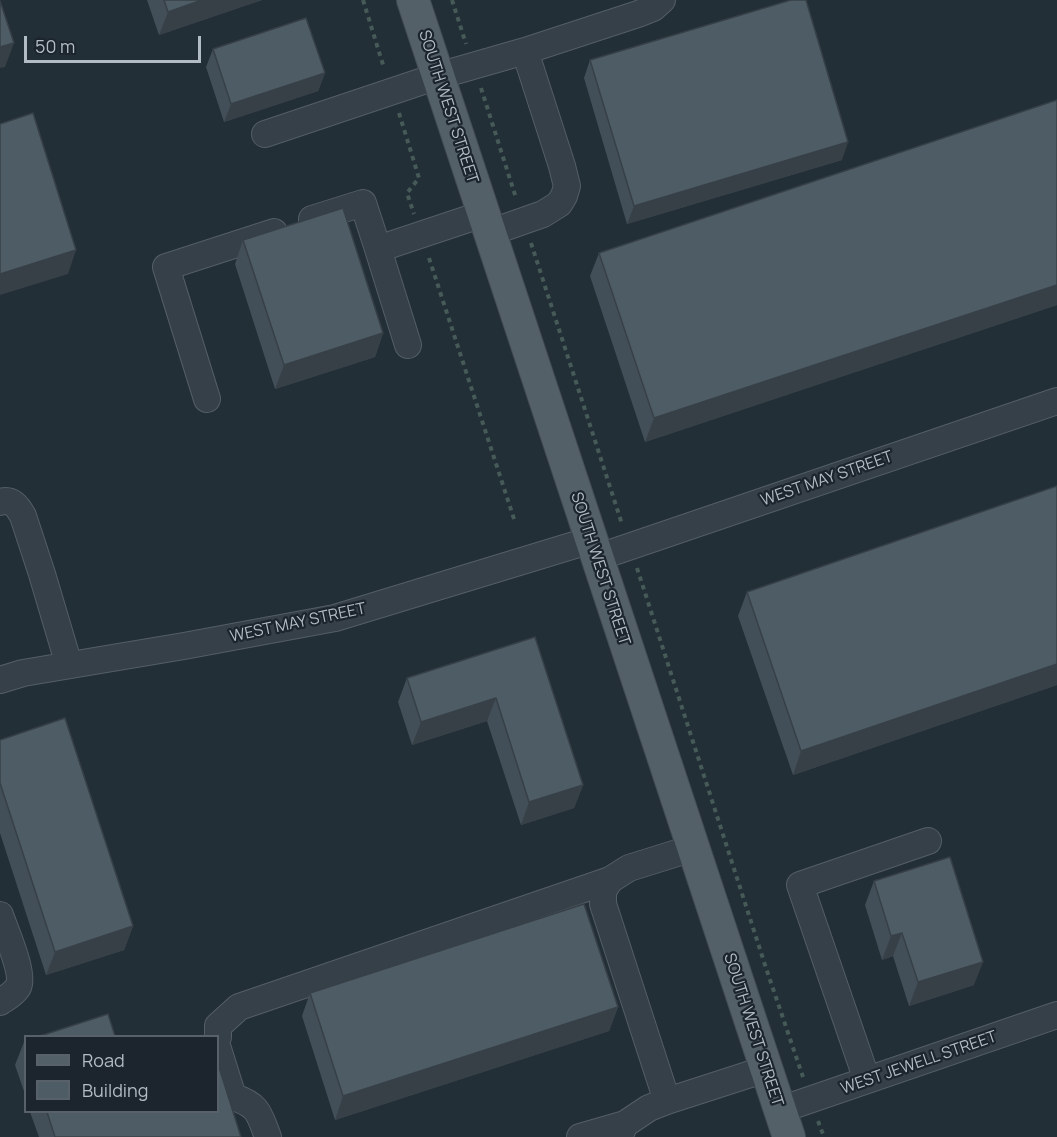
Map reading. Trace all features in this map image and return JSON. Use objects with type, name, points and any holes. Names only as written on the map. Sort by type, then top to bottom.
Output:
[{"type":"main road","name":"SOUTH WEST STREET","points":[[414,0],[784,1124]]},
{"type":"street","points":[[265,134],[438,76],[525,51],[638,14],[653,8],[662,0]]},
{"type":"street","points":[[378,249],[421,234],[543,214],[559,204],[567,186],[525,51]]},
{"type":"street","points":[[207,399],[166,267],[363,203],[408,345]]},
{"type":"street","name":"WEST MAY STREET","points":[[0,680],[23,673],[335,618],[594,549],[1057,401]]},
{"type":"street","points":[[0,502],[5,500],[11,502],[23,516],[69,665]]},
{"type":"street","points":[[867,1080],[800,885],[928,841]]},
{"type":"street","points":[[218,1035],[218,1026],[239,1007],[610,880],[629,868],[693,848]]},
{"type":"street","points":[[610,880],[603,891],[603,904],[667,1101]]},
{"type":"street","points":[[0,915],[20,974],[18,986],[0,1002]]},
{"type":"street","name":"WEST JEWELL STREET","points":[[784,1124],[867,1080],[1057,1015]]},
{"type":"street","points":[[219,1052],[233,1097],[245,1101],[259,1112],[268,1137]]},
{"type":"street","points":[[580,1137],[622,1131],[649,1108],[766,1069]]},
{"type":"path","points":[[363,0],[419,178],[407,193],[515,522]]},
{"type":"building","points":[[164,0],[202,0],[168,12]]},
{"type":"building","points":[[791,0],[806,0],[848,142],[634,206],[590,60]]},
{"type":"building","points":[[0,1],[14,43],[0,47]]},
{"type":"building","points":[[306,18],[325,73],[231,104],[213,49]]},
{"type":"building","points":[[1057,100],[1057,285],[654,418],[599,253]]},
{"type":"building","points":[[33,113],[76,250],[0,274],[0,124]]},
{"type":"building","points":[[343,208],[383,333],[284,365],[243,240]]},
{"type":"building","points":[[1057,486],[1057,664],[801,751],[747,592]]},
{"type":"building","points":[[535,637],[583,785],[529,802],[496,698],[421,722],[407,678]]},
{"type":"building","points":[[65,718],[133,926],[55,952],[0,783],[0,740]]},
{"type":"building","points":[[950,857],[983,962],[918,982],[902,933],[891,936],[874,881]]},
{"type":"building","points":[[584,904],[618,1007],[343,1096],[310,993]]},
{"type":"building","points":[[108,1014],[115,1035],[43,1035]]},
{"type":"building","points":[[219,1067],[241,1137],[55,1137],[47,1113],[219,1113]]}]
